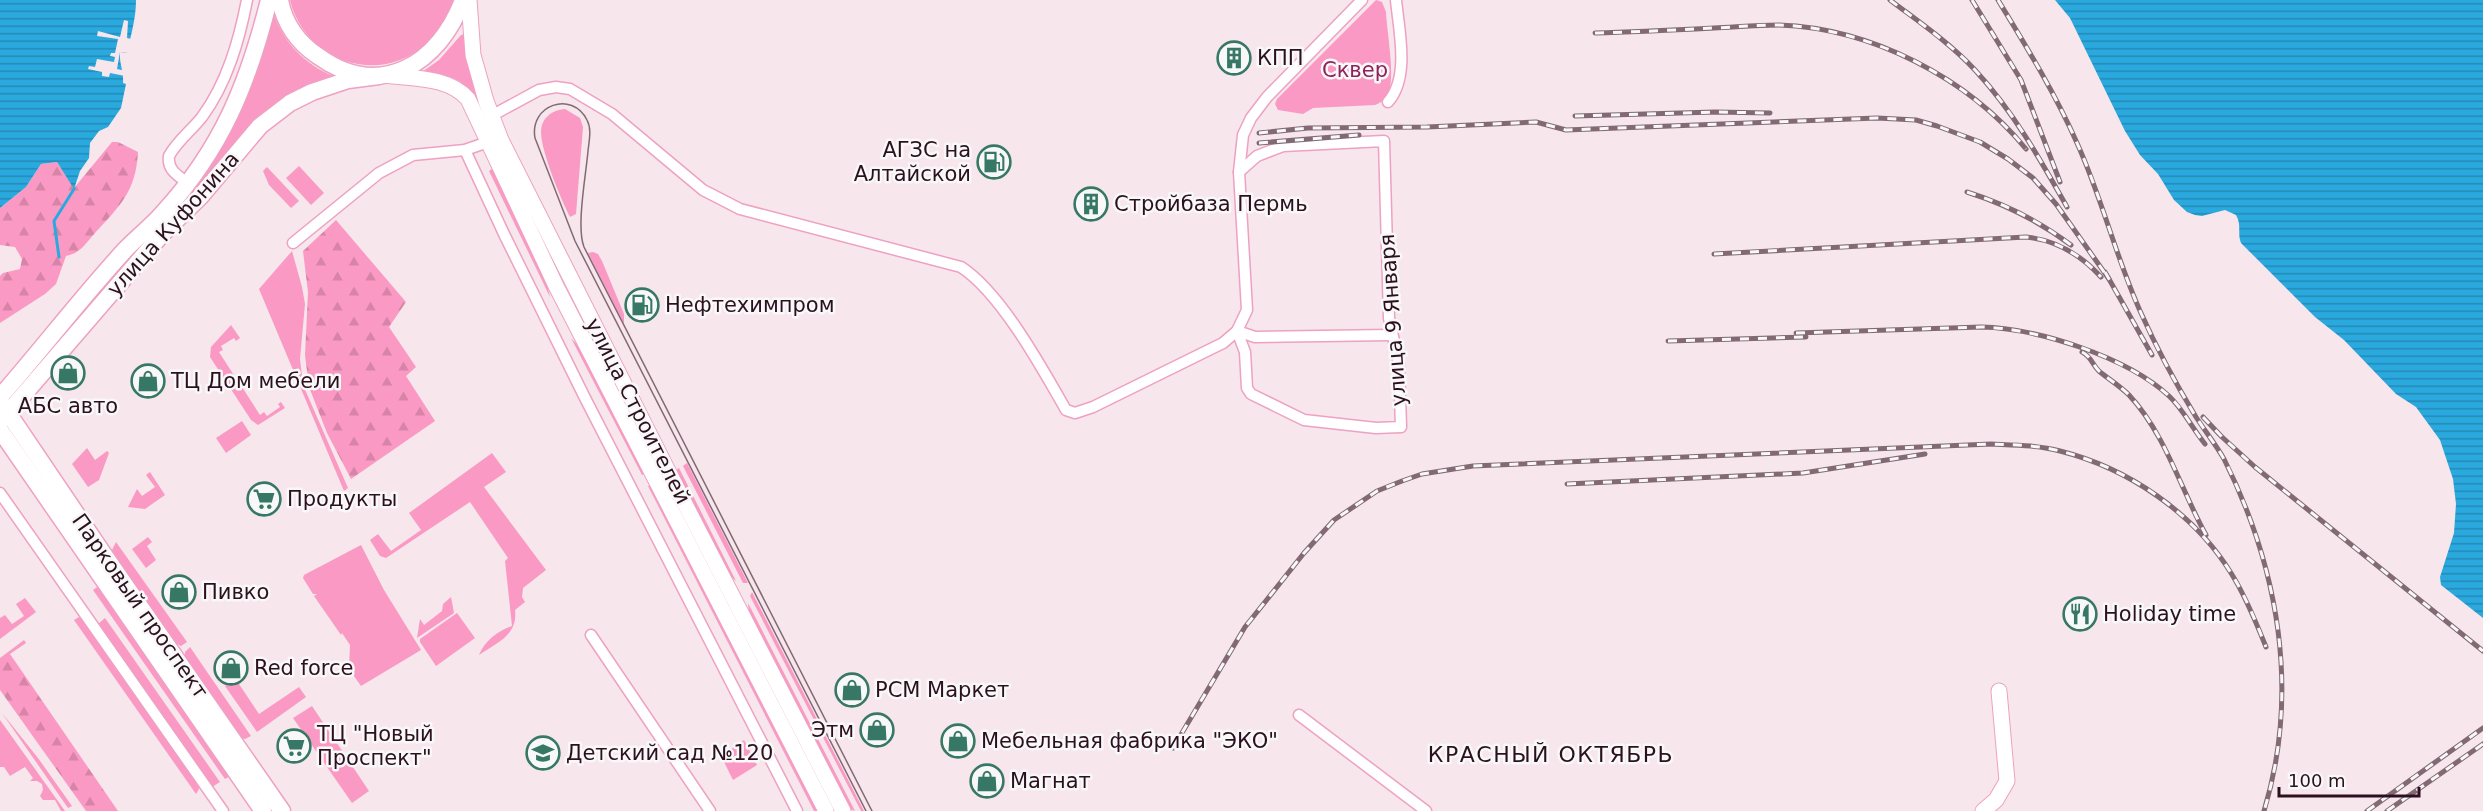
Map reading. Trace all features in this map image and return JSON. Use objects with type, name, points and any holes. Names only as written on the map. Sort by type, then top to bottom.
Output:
[{"type":"main road","name":"улица Куфонина","points":[[2,408],[125,250],[162,214],[188,183],[216,142],[243,89],[269,0]]},
{"type":"main road","points":[[280,0],[284,15],[293,31],[313,53],[342,70],[382,76]]},
{"type":"main road","name":"улица Куфонина","points":[[2,408],[163,233],[200,197],[260,126],[290,103],[312,92],[348,80],[382,76],[412,65],[440,44],[453,24],[463,0]]},
{"type":"main road","name":"улица Строителей","points":[[469,0],[473,55],[491,116],[510,158],[843,811]]},
{"type":"main road","name":"улица Строителей","points":[[382,76],[442,83],[459,91],[472,106],[556,286],[826,811]]},
{"type":"main road","name":"Парковый проспект","points":[[2,408],[282,811]]},
{"type":"main road","name":"Парковый проспект","points":[[0,430],[263,811]]},
{"type":"main road","points":[[1983,811],[1996,800],[2007,781],[2000,691]]},
{"type":"street","points":[[188,183],[169,166],[169,156],[202,117],[222,82],[237,43],[247,0]]},
{"type":"street","points":[[491,116],[539,90],[556,87],[570,89],[612,114],[703,190],[740,209],[961,267],[976,276],[991,294],[1031,351],[1066,410],[1075,413],[1093,407],[1223,343],[1237,331],[1247,310],[1239,172],[1244,135],[1259,107],[1362,0]]},
{"type":"street","points":[[1388,102],[1401,77],[1396,0]]},
{"type":"street","name":"улица 9 Января","points":[[1237,331],[1245,352],[1248,392],[1304,420],[1376,428],[1401,427],[1399,364],[1389,318],[1384,141],[1283,146],[1257,156],[1239,172]]},
{"type":"street","points":[[293,243],[378,173],[413,155],[465,150],[488,142]]},
{"type":"street","points":[[465,150],[579,386],[797,811]]},
{"type":"street","points":[[1237,331],[1255,337],[1391,335]]},
{"type":"street","points":[[0,493],[223,811]]},
{"type":"street","points":[[591,635],[710,811]]},
{"type":"street","points":[[1299,716],[1426,811]]},
{"type":"green space","points":[[290,0],[453,0],[443,23],[427,43],[408,56],[388,64],[367,65],[346,61],[328,52],[311,39],[298,21]]},
{"type":"green space","name":"Сквер","points":[[1376,0],[1382,2],[1386,12],[1390,51],[1391,80],[1385,99],[1375,105],[1313,108],[1303,114],[1278,110],[1275,104],[1277,99]]},
{"type":"green space","points":[[274,15],[284,35],[297,52],[314,66],[333,76],[299,90],[268,110],[163,230],[229,133],[256,74]]},
{"type":"green space","points":[[465,34],[481,105],[470,89],[457,80],[422,72],[439,60],[461,35]]},
{"type":"green space","points":[[565,109],[580,118],[583,127],[576,214],[570,217],[548,163],[541,132],[541,127],[548,116]]},
{"type":"green space","points":[[112,142],[118,142],[138,152],[134,177],[125,197],[82,248],[66,256],[56,284],[45,294],[0,323],[0,276],[3,273],[20,269],[22,259],[15,247],[0,245],[0,208],[26,187],[41,164],[57,162],[74,188]]},
{"type":"green space","points":[[299,166],[324,193],[311,205],[286,178]]},
{"type":"green space","points":[[267,167],[299,201],[291,208],[269,185],[263,171]]},
{"type":"green space","points":[[492,169],[547,283],[550,297],[489,171]]},
{"type":"green space","points":[[336,220],[406,302],[389,327],[416,367],[406,376],[435,421],[351,479],[327,433],[309,387],[305,355],[308,292],[303,251]]},
{"type":"green space","points":[[292,251],[305,304],[300,359],[303,385],[348,488],[344,491],[259,289]]},
{"type":"green space","points":[[588,253],[598,254],[602,261],[624,314],[624,324]]},
{"type":"green space","points":[[231,325],[240,338],[236,341],[234,338],[221,346],[223,350],[219,352],[237,380],[242,377],[246,384],[242,387],[260,415],[264,412],[267,416],[280,407],[278,404],[281,402],[285,408],[258,425],[251,420],[210,357],[211,347]]},
{"type":"green space","points":[[571,338],[582,350],[644,474],[642,475]]},
{"type":"green space","points":[[242,421],[251,435],[226,453],[216,438]]},
{"type":"green space","points":[[87,448],[95,460],[107,451],[109,453],[99,480],[88,487],[72,464]]},
{"type":"green space","points":[[492,453],[506,472],[484,487],[546,570],[523,588],[522,597],[525,602],[515,610],[515,619],[510,632],[500,642],[479,655],[492,637],[512,626],[505,561],[508,558],[470,502],[386,558],[380,556],[370,540],[378,534],[391,551],[421,530],[409,513]]},
{"type":"green space","points":[[687,463],[748,583],[743,583],[683,466]]},
{"type":"green space","points":[[679,468],[736,581],[731,577],[676,470]]},
{"type":"green space","points":[[150,472],[165,495],[145,509],[128,507],[137,489],[142,496],[155,487],[146,475]]},
{"type":"green space","points":[[650,485],[818,811],[814,811],[648,486]]},
{"type":"green space","points":[[148,537],[152,542],[147,546],[156,560],[146,568],[132,549]]},
{"type":"green space","points":[[116,542],[187,642],[181,646],[177,644],[114,557],[112,550]]},
{"type":"green space","points":[[361,545],[384,590],[421,650],[361,686],[349,669],[350,645],[314,596],[317,594],[313,594],[303,578],[304,575]]},
{"type":"green space","points":[[100,585],[232,775],[225,779],[93,590]]},
{"type":"green space","points":[[752,592],[864,811],[861,811],[750,596]]},
{"type":"green space","points":[[451,597],[454,613],[417,638],[420,619],[424,625],[442,611],[443,604]]},
{"type":"green space","points":[[25,598],[36,612],[0,639],[0,618],[5,615],[12,624],[24,616],[16,604]]},
{"type":"green space","points":[[748,603],[855,811],[850,809],[749,614]]},
{"type":"green space","points":[[457,613],[475,638],[436,666],[420,639]]},
{"type":"green space","points":[[79,617],[83,618],[198,784],[199,789],[196,794],[74,620]]},
{"type":"green space","points":[[105,618],[220,782],[212,787],[98,624]]},
{"type":"green space","points":[[24,640],[26,643],[10,654],[118,811],[86,811],[0,690],[0,658]]},
{"type":"green space","points":[[190,647],[251,736],[241,738],[185,656],[185,652]]},
{"type":"green space","points":[[235,678],[259,714],[299,687],[306,697],[257,732],[225,686]]},
{"type":"green space","points":[[312,706],[369,791],[352,803],[293,718]]},
{"type":"green space","points":[[2,713],[38,758],[72,806],[68,808]]},
{"type":"green space","points":[[0,720],[65,811],[61,811],[55,800],[43,800],[40,796],[43,790],[42,784],[30,781],[33,778],[25,767],[10,776],[4,767],[0,767]]},
{"type":"green space","points":[[744,740],[757,765],[733,780],[721,756]]},
{"type":"water","points":[[0,0],[136,0],[127,53],[120,52],[123,83],[126,84],[121,108],[108,127],[99,131],[90,143],[89,158],[80,171],[74,189],[57,162],[41,164],[26,187],[0,208]]},
{"type":"water","points":[[2055,0],[2483,0],[2483,618],[2441,585],[2440,577],[2454,533],[2456,504],[2453,479],[2440,440],[2416,407],[2396,394],[2344,340],[2315,317],[2241,243],[2236,215],[2225,210],[2202,216],[2195,215],[2187,212],[2174,200],[2158,174],[2140,155],[2125,131],[2070,18]]},
{"type":"pier","points":[[124,20],[128,21],[127,38],[131,39],[128,53],[120,52],[117,69],[126,71],[125,76],[110,73],[109,77],[102,76],[102,72],[88,69],[89,66],[95,67],[97,59],[114,62],[115,57],[110,56],[111,53],[115,53],[118,39],[97,36],[98,31],[120,37]]},
{"type":"waterway","points":[[59,257],[54,221],[74,189]]},
{"type":"tram line","points":[[866,811],[575,241],[535,138],[538,117],[553,105],[572,106],[580,111],[589,127],[581,214],[584,247],[872,811]]},
{"type":"railway","points":[[1890,0],[1955,51],[1989,86],[2025,136],[2067,207]]},
{"type":"railway","points":[[1972,0],[2021,80],[2060,182]]},
{"type":"railway","points":[[1998,0],[2040,70],[2068,124],[2086,164],[2141,313],[2181,392],[2224,459],[2259,544],[2278,632],[2282,676],[2281,721],[2275,766],[2264,811]]},
{"type":"railway","points":[[1595,33],[1779,25],[1814,28],[1848,36],[1882,47],[1947,79],[2003,123],[2026,149]]},
{"type":"railway","points":[[1575,116],[1715,112],[1770,113]]},
{"type":"railway","points":[[1259,133],[1308,128],[1427,127],[1536,122],[1566,130],[1877,118],[1916,120],[1980,142],[2033,178],[2056,204],[2109,279]]},
{"type":"railway","points":[[1259,143],[1359,135]]},
{"type":"railway","points":[[1967,192],[2021,214],[2047,228],[2071,245]]},
{"type":"railway","points":[[1714,254],[2026,237],[2058,245],[2076,255],[2101,277]]},
{"type":"railway","points":[[2105,272],[2152,355]]},
{"type":"railway","points":[[1796,333],[1981,327],[2054,339],[2106,357],[2151,382],[2174,401],[2205,444]]},
{"type":"railway","points":[[1668,341],[1806,337]]},
{"type":"railway","points":[[2082,352],[2100,372],[2129,395],[2153,427],[2206,535]]},
{"type":"railway","points":[[2203,417],[2255,467],[2483,651]]},
{"type":"railway","points":[[1173,748],[1245,627],[1304,553],[1334,520],[1377,491],[1402,481],[1422,474],[1473,466],[1991,444],[2052,449],[2085,459],[2134,481],[2179,513],[2216,551],[2231,573],[2246,599],[2266,647]]},
{"type":"railway","points":[[1567,484],[1803,473],[1925,454]]},
{"type":"railway","points":[[2367,811],[2483,728]]},
{"type":"railway","points":[[2387,811],[2483,744]]},
{"type":"place","name":"КПП","points":[[1234,58]]},
{"type":"place","name":"АГЗС на Алтайской","points":[[994,162]]},
{"type":"place","name":"Стройбаза Пермь","points":[[1091,204]]},
{"type":"place","name":"Нефтехимпром","points":[[642,305]]},
{"type":"place","name":"АБС авто","points":[[68,373]]},
{"type":"place","name":"ТЦ Дом мебели","points":[[148,381]]},
{"type":"place","name":"Продукты","points":[[264,499]]},
{"type":"place","name":"Пивко","points":[[179,592]]},
{"type":"place","name":"Holiday time","points":[[2080,614]]},
{"type":"place","name":"Red force","points":[[231,668]]},
{"type":"place","name":"РСМ Маркет","points":[[852,690]]},
{"type":"place","name":"Этм","points":[[877,730]]},
{"type":"place","name":"Мебельная фабрика \"ЭКО\"","points":[[958,741]]},
{"type":"place","name":"ТЦ \"Новый Проспект\"","points":[[294,746]]},
{"type":"place","name":"Детский сад №120","points":[[543,753]]},
{"type":"place","name":"Магнат","points":[[987,781]]},
{"type":"district","name":"КРАСНЫЙ ОКТЯБРЬ","points":[[1551,754]]}]
